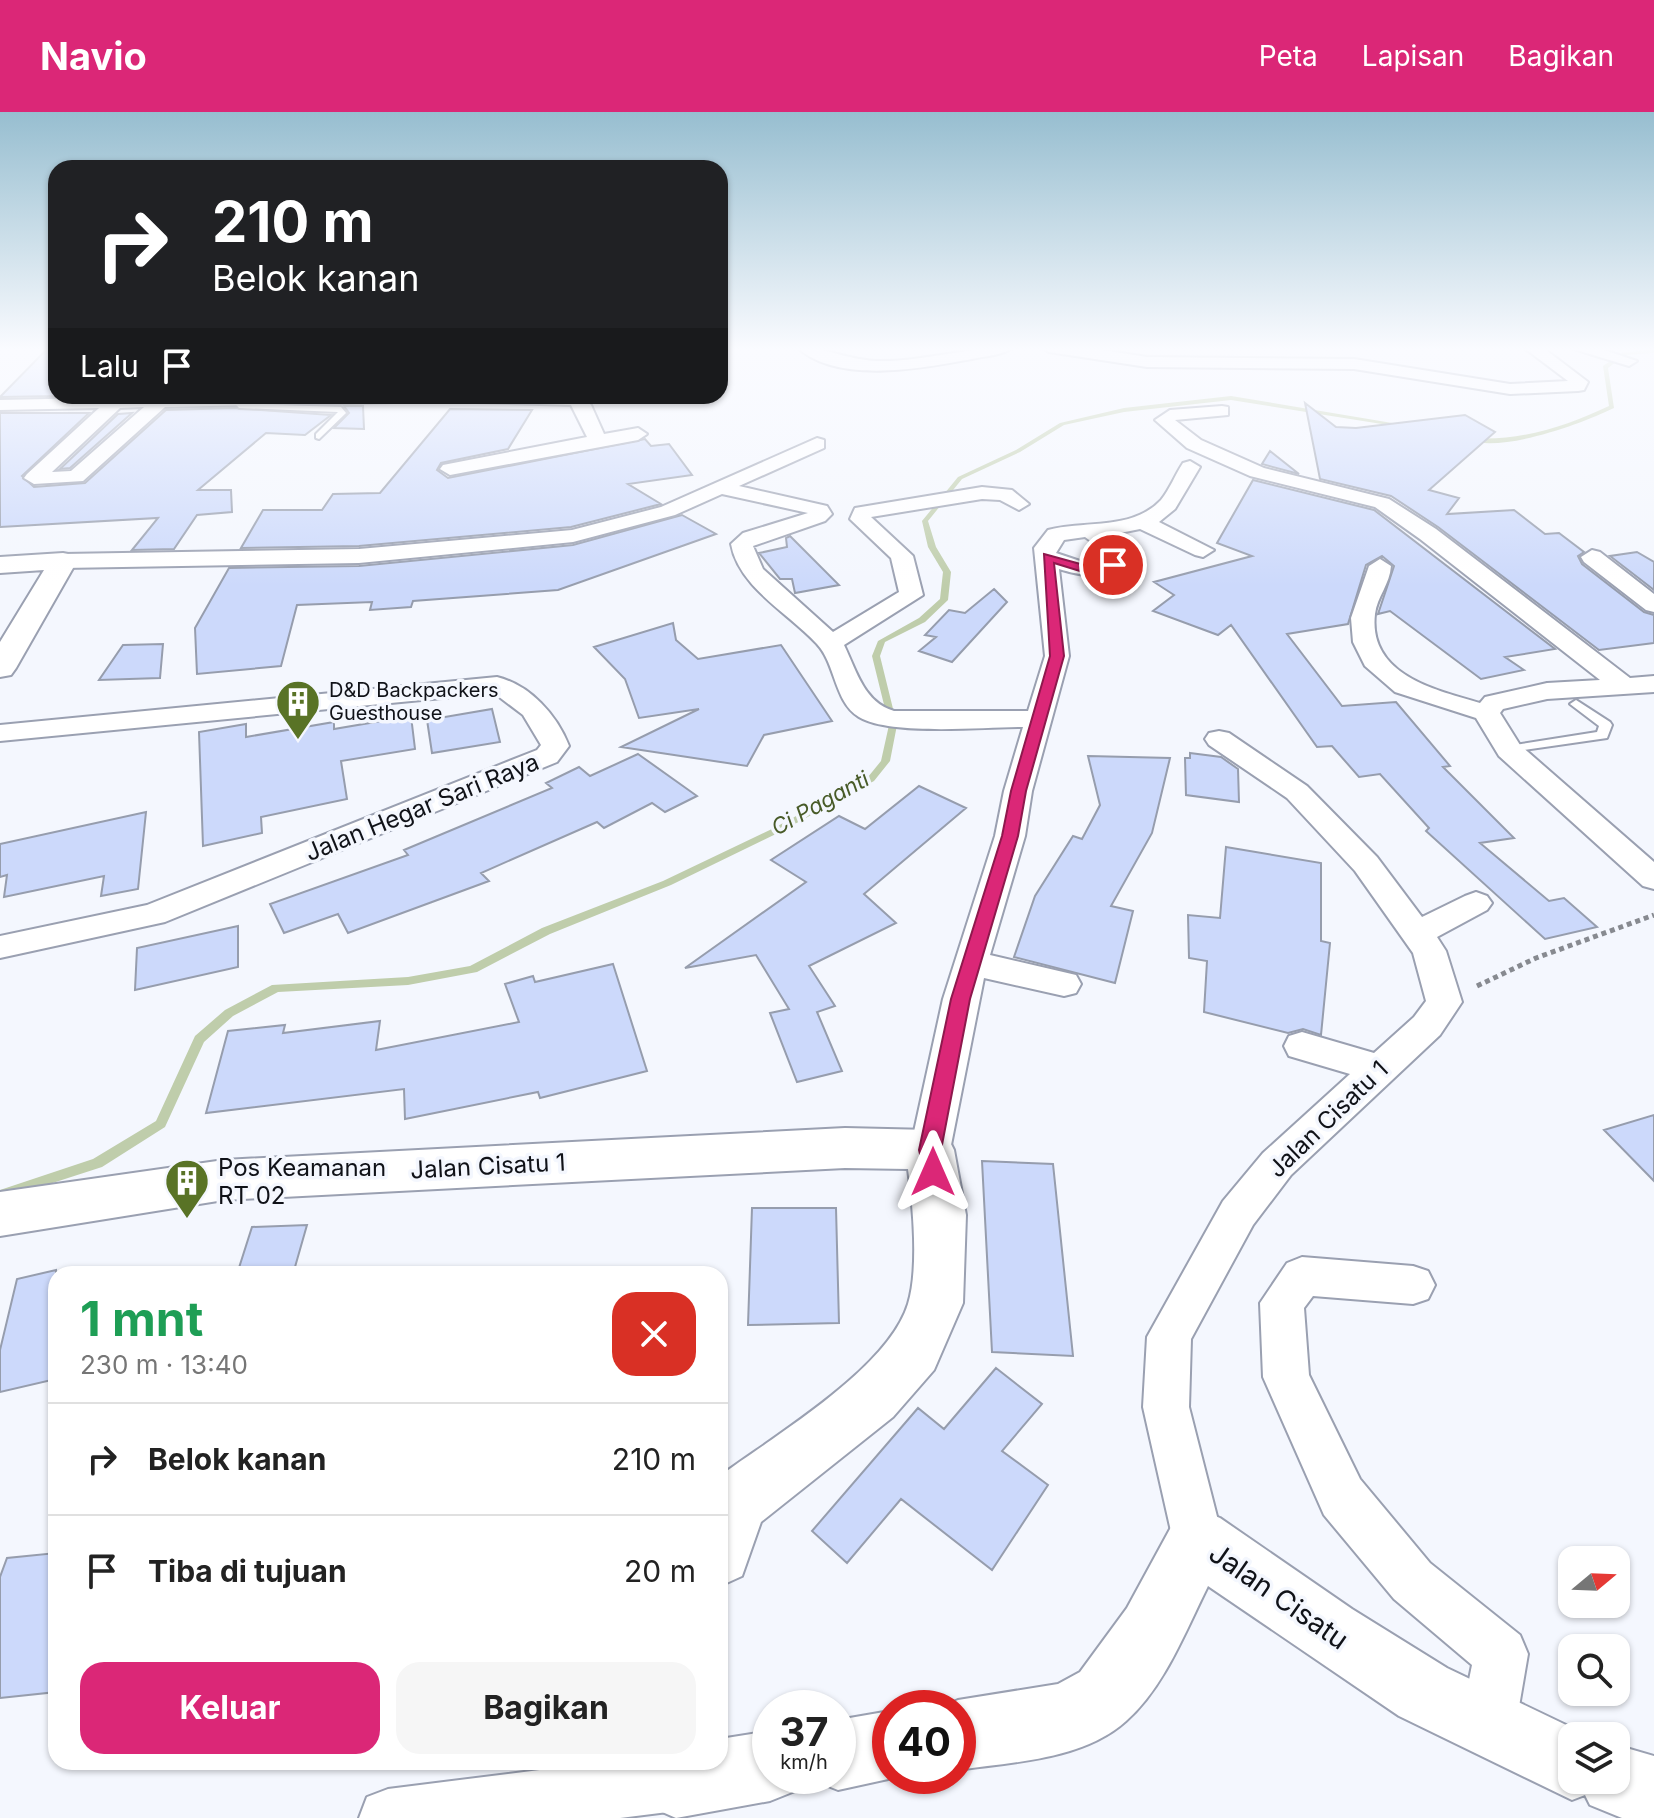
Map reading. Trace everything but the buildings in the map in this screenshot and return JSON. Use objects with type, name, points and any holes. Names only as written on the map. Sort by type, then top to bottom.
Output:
[{"type":"street","points":[[89,427],[34,478],[76,477],[133,427]]},
{"type":"street","points":[[592,427],[598,441]]},
{"type":"street","points":[[1172,427],[1194,444],[1257,472],[1382,503],[1428,534],[1624,686]]},
{"type":"street","points":[[473,487],[445,465],[638,434]]},
{"type":"street","points":[[0,565],[63,561],[359,556],[573,536],[644,520],[817,444]]},
{"type":"street","points":[[728,1527],[735,1503],[873,1398],[914,1352],[936,1303],[940,1215],[930,1150],[960,999],[1057,656],[1045,548],[1056,535],[1144,523],[1168,509],[1190,467]]},
{"type":"street","points":[[720,488],[820,510],[822,514],[818,517],[751,538],[742,544],[742,551],[755,574],[831,643],[858,702],[887,718],[1041,719]]},
{"type":"street","points":[[831,643],[911,595],[902,556],[859,514],[960,496],[1005,494],[1019,504]]},
{"type":"street","points":[[1144,523],[1203,550]]},
{"type":"street","points":[[1048,557],[1083,569],[1104,567],[1118,561],[1113,547],[1088,529]]},
{"type":"street","points":[[1592,557],[1654,605]]},
{"type":"street","points":[[0,668],[63,561]]},
{"type":"street","points":[[1380,566],[1363,618],[1370,659],[1399,686],[1416,694],[1486,713],[1509,750],[1654,879]]},
{"type":"street","points":[[1486,713],[1494,703],[1547,691],[1654,684]]},
{"type":"street","name":"Jalan Hegar Sari Raya","points":[[0,733],[497,685],[510,690],[549,731],[555,746],[547,756],[154,914],[0,947]]},
{"type":"street","points":[[1219,739],[1297,792],[1366,864],[1429,951],[1444,1002]]},
{"type":"street","points":[[1416,934],[1476,903]]},
{"type":"street","points":[[971,963],[1064,984]]},
{"type":"street","name":"Jalan Cisatu 1","points":[[1198,1540],[1166,1407],[1165,1371],[1169,1337],[1238,1213],[1267,1176],[1427,1026],[1444,1002]]},
{"type":"street","points":[[1302,1046],[1380,1069]]},
{"type":"street","name":"Jalan Cisatu 1","points":[[0,1214],[224,1180],[845,1148],[930,1150]]},
{"type":"street","points":[[1413,1285],[1302,1276],[1282,1303],[1286,1377],[1342,1497],[1412,1581],[1501,1654],[1488,1724]]},
{"type":"street","name":"Jalan Cisatu","points":[[976,1732],[1058,1718],[1091,1706],[1118,1681],[1198,1540],[1343,1641],[1423,1692],[1558,1758]]},
{"type":"street","points":[[728,1769],[752,1767]]},
{"type":"street","points":[[388,1818],[676,1772],[707,1770]]},
{"type":"street","points":[[1630,1785],[1654,1792]]},
{"type":"lane","points":[[319,436],[328,427]]},
{"type":"lane","points":[[1509,750],[1602,735],[1606,725],[1576,704]]},
{"type":"path","points":[[1444,1002],[1536,958],[1654,915]]},
{"type":"waterway","name":"Ci Paganti","points":[[0,1195],[97,1163],[161,1124],[199,1039],[229,1013],[276,988],[408,981],[473,969],[546,931],[667,883],[777,830],[871,779],[885,761],[893,725],[876,656],[882,641],[922,620],[944,600],[947,572],[932,547],[925,521],[960,478],[1018,451],[1058,427]]},
{"type":"waterway","name":"Ci Paganti","points":[[1471,440],[1502,440],[1561,427]]},
{"type":"place","name":"D&D Backpackers Guesthouse","points":[[298,741]]},
{"type":"place","name":"Pos Keamanan RT 02","points":[[187,1220]]},
{"type":"route","points":[[933,1172],[930,1150],[960,999],[1010,836],[1018,791],[1057,656],[1048,557],[1083,569],[1113,565]]}]
